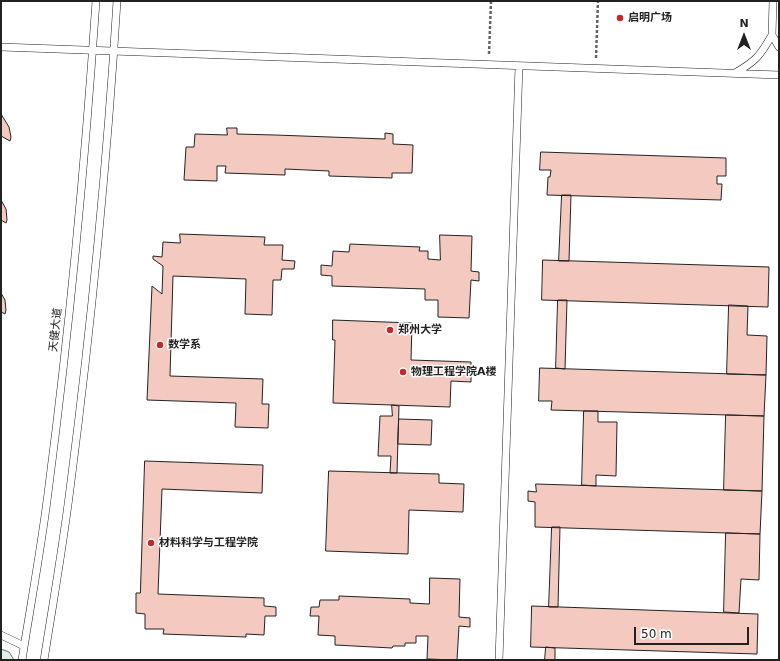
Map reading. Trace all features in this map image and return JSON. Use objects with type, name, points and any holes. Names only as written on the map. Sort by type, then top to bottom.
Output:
[{"type":"lane","name":"天健大道","points":[[22,660],[49,487],[64,364],[79,220],[96,1]]},
{"type":"lane","points":[[44,660],[70,490],[85,366],[100,222],[117,1]]},
{"type":"lane","points":[[736,73],[750,64],[762,53],[772,35],[773,1]]},
{"type":"lane","points":[[772,35],[779,47]]},
{"type":"lane","points":[[1,48],[779,75]]},
{"type":"lane","points":[[499,660],[520,66]]},
{"type":"lane","points":[[1,635],[24,646]]},
{"type":"path","points":[[488,65],[490,1]]},
{"type":"path","points":[[596,68],[598,1]]},
{"type":"green space","points":[[1,649],[9,652],[13,660],[1,660]]},
{"type":"building","points":[[1,114],[9,127],[11,137],[10,141],[1,136]]},
{"type":"building","points":[[227,128],[237,128],[237,134],[385,139],[385,133],[393,134],[393,144],[413,145],[412,173],[392,173],[392,178],[329,176],[329,171],[285,169],[285,175],[225,173],[226,166],[217,166],[217,181],[184,180],[186,147],[194,147],[195,134],[227,135]]},
{"type":"building","points":[[541,152],[726,158],[726,176],[717,176],[717,184],[722,184],[721,200],[547,195],[548,177],[550,177],[551,170],[540,170]]},
{"type":"building","points":[[562,195],[571,195],[569,261],[559,261]]},
{"type":"building","points":[[1,200],[6,209],[6,223],[1,220]]},
{"type":"building","name":"数学系","points":[[180,234],[265,237],[264,245],[283,245],[282,260],[295,261],[294,269],[282,269],[281,280],[273,280],[272,315],[245,314],[246,279],[173,276],[170,376],[263,379],[262,404],[269,404],[268,428],[235,427],[236,403],[147,400],[152,286],[162,294],[163,266],[153,259],[153,256],[162,257],[163,242],[180,243]]},
{"type":"building","points":[[440,235],[472,236],[471,271],[479,272],[479,281],[471,280],[469,318],[438,317],[438,300],[425,300],[425,289],[332,286],[332,276],[321,275],[321,265],[332,266],[333,251],[349,252],[350,244],[420,247],[419,251],[428,251],[428,259],[440,260]]},
{"type":"building","points":[[543,260],[769,267],[768,307],[542,300]]},
{"type":"building","points":[[1,293],[5,300],[5,314],[1,312]]},
{"type":"building","points":[[558,300],[567,300],[565,369],[556,368]]},
{"type":"building","points":[[729,305],[748,306],[747,335],[767,336],[766,375],[727,374]]},
{"type":"building","name":"物理工程学院A楼","points":[[333,320],[412,323],[411,360],[471,362],[471,382],[451,381],[450,407],[333,403],[335,340],[333,340]]},
{"type":"building","points":[[540,368],[766,375],[764,416],[551,410],[552,401],[539,401]]},
{"type":"building","points":[[392,405],[399,406],[397,473],[390,473],[391,456],[378,456],[380,416],[392,416]]},
{"type":"building","points":[[584,411],[598,411],[598,422],[617,422],[616,476],[596,475],[596,486],[582,485]]},
{"type":"building","points":[[726,415],[764,416],[762,491],[724,490]]},
{"type":"building","points":[[399,419],[432,420],[431,445],[398,444]]},
{"type":"building","name":"材料科学与工程学院","points":[[145,461],[263,465],[262,493],[162,489],[158,594],[264,598],[264,606],[276,607],[276,616],[265,616],[264,635],[246,634],[246,637],[163,634],[164,629],[145,629],[145,614],[136,613],[136,593],[140,593]]},
{"type":"building","points":[[329,471],[439,474],[439,483],[464,484],[463,512],[409,510],[408,554],[326,551]]},
{"type":"building","points":[[536,484],[762,491],[760,534],[535,527],[535,502],[528,501],[528,491],[536,492]]},
{"type":"building","points":[[552,527],[560,527],[558,607],[549,607]]},
{"type":"building","points":[[726,533],[760,534],[759,580],[741,579],[739,613],[724,612]]},
{"type":"building","points":[[430,578],[460,579],[459,617],[470,618],[470,627],[459,626],[457,660],[427,659],[428,636],[416,636],[416,643],[405,643],[405,646],[393,646],[392,648],[335,645],[335,636],[318,635],[319,616],[310,616],[311,607],[319,607],[320,600],[339,600],[339,596],[410,599],[410,603],[429,604]]},
{"type":"building","points":[[532,606],[758,614],[757,654],[531,647]]},
{"type":"building","points":[[546,647],[555,648],[555,660],[545,660]]},
{"type":"place","name":"启明广场","points":[[620,18]]},
{"type":"place","name":"郑州大学","points":[[390,330]]},
{"type":"place","name":"数学系","points":[[160,345]]},
{"type":"place","name":"物理工程学院A楼","points":[[403,372]]},
{"type":"place","name":"材料科学与工程学院","points":[[151,543]]}]
